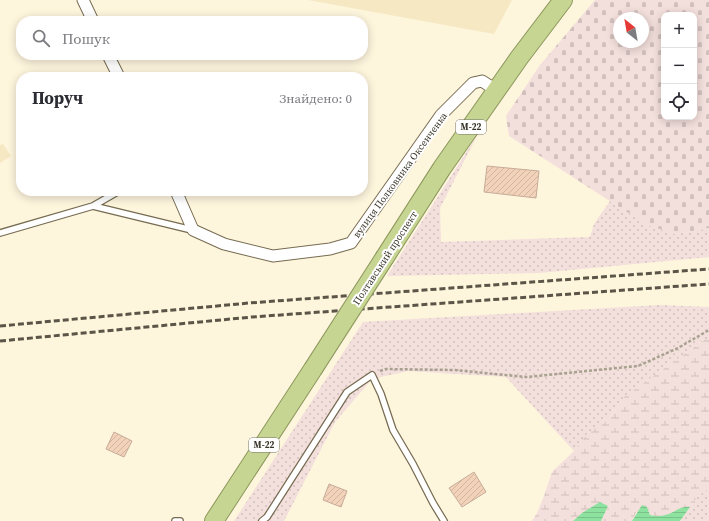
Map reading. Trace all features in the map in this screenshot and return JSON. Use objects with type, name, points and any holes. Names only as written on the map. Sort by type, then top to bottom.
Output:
[{"type":"highway","name":"Полтавський проспект","points":[[214,521],[442,168],[496,90],[562,0]]},
{"type":"street","points":[[83,0],[91,16]]},
{"type":"street","points":[[110,60],[116,72]]},
{"type":"street","name":"вулиця Полковника Оксенченка","points":[[193,230],[224,244],[273,256],[330,249],[351,242],[441,116],[473,83],[482,81],[496,90]]},
{"type":"street","points":[[178,196],[193,230]]},
{"type":"lane","points":[[0,233],[93,206],[110,196]]},
{"type":"lane","points":[[93,206],[193,230]]},
{"type":"lane","points":[[262,521],[267,517],[346,392],[372,375],[381,394],[393,430],[444,521]]},
{"type":"lane","points":[[175,521],[180,521]]},
{"type":"path","points":[[372,375],[386,369],[455,370],[526,377],[638,366],[678,348],[709,330]]},
{"type":"shaded area","points":[[308,0],[512,0],[494,34]]},
{"type":"shaded area","points":[[3,144],[11,156],[0,163],[0,145]]},
{"type":"shaded area","points":[[600,502],[608,506],[601,521],[573,521],[582,513]]},
{"type":"shaded area","points":[[642,505],[647,507],[650,515],[657,516],[663,516],[681,508],[690,507],[680,521],[632,521]]},
{"type":"green space","points":[[595,0],[709,0],[709,228],[675,234],[647,225],[509,136],[506,116],[540,65]]},
{"type":"green space","points":[[478,134],[440,208],[441,242],[590,237],[594,224],[610,201],[647,225],[675,234],[709,228],[709,257],[539,273],[387,276]]},
{"type":"green space","points":[[660,305],[709,307],[709,339],[706,339],[624,397],[612,415],[604,423],[588,433],[574,451],[506,377],[408,371],[372,379],[335,422],[284,521],[234,521],[363,322]]},
{"type":"green space","points":[[706,339],[709,339],[709,488],[698,496],[690,507],[681,509],[666,516],[650,515],[647,507],[636,513],[632,521],[601,521],[608,506],[582,513],[573,521],[532,521],[544,496],[552,472],[574,451],[588,433],[604,423],[612,415],[624,397]]},
{"type":"green space","points":[[709,488],[709,521],[680,521],[698,496]]},
{"type":"building","points":[[487,166],[539,171],[536,198],[484,192]]},
{"type":"building","points":[[114,432],[132,441],[124,457],[106,449]]},
{"type":"building","points":[[474,472],[486,492],[462,507],[449,488]]},
{"type":"building","points":[[329,484],[347,491],[341,507],[323,500]]},
{"type":"railway","points":[[0,326],[249,303],[709,269]]},
{"type":"railway","points":[[0,341],[252,317],[709,284]]}]
